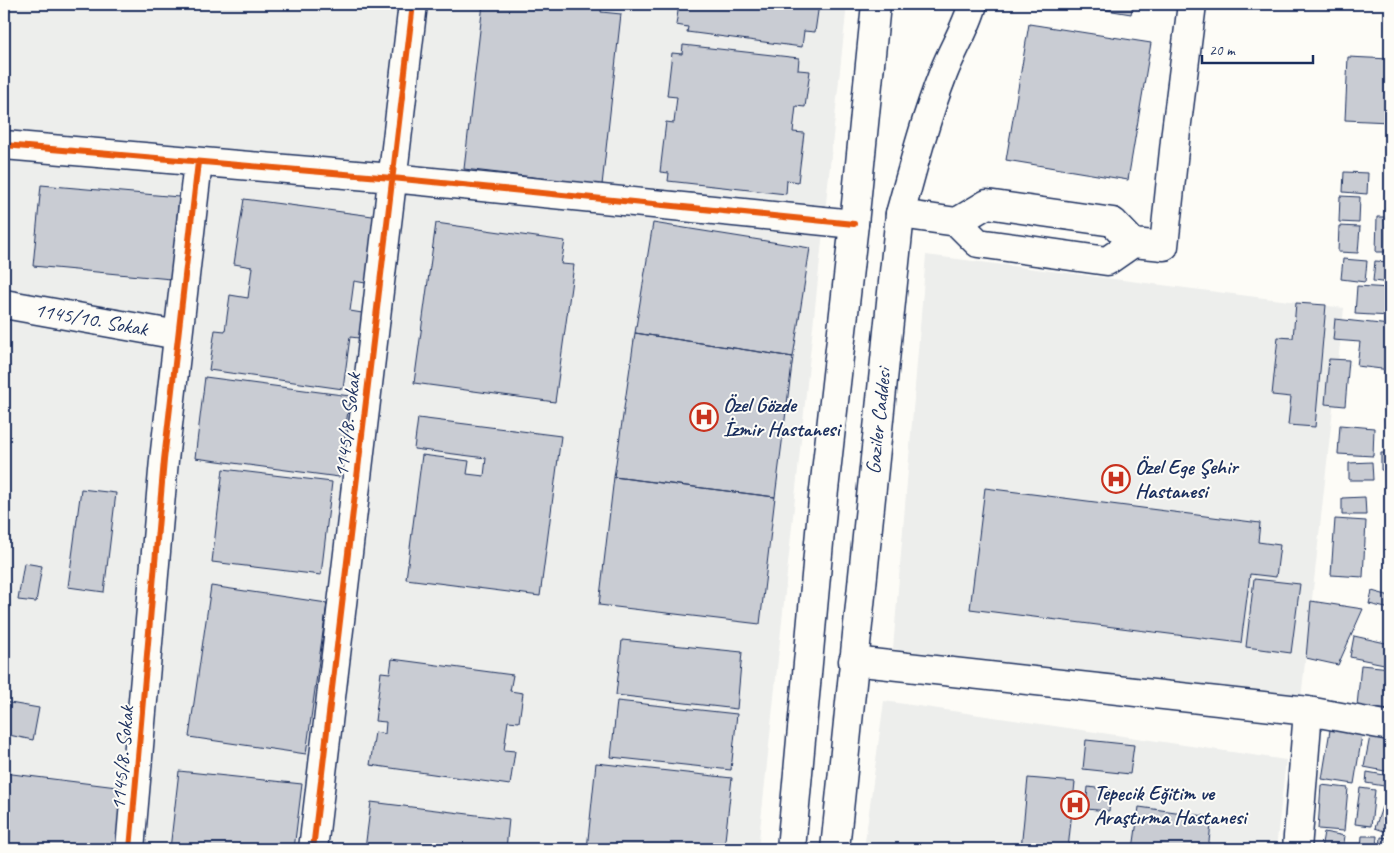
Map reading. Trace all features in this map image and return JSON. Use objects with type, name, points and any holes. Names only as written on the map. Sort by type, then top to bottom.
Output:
[{"type":"street","name":"1145/8. Sokak","points":[[313,849],[413,4]]},
{"type":"street","points":[[791,849],[823,499],[854,224],[876,4]]},
{"type":"street","name":"Gaziler Caddesi","points":[[834,849],[900,214],[922,136],[943,73],[968,21],[973,4]]},
{"type":"street","points":[[900,214],[958,222],[978,243],[1107,261],[1133,243],[1164,246],[1192,4]]},
{"type":"street","points":[[4,145],[392,178],[854,224]]},
{"type":"street","name":"1145/8. Sokak","points":[[130,849],[164,460],[198,162]]},
{"type":"street","points":[[958,222],[987,204],[1113,222],[1133,243]]},
{"type":"street","name":"1145/10. Sokak","points":[[4,304],[178,335]]},
{"type":"street","points":[[853,661],[1308,711],[1390,726]]},
{"type":"street","points":[[1297,849],[1308,711]]},
{"type":"shaded area","points":[[4,4],[847,4],[758,849],[4,849]]},
{"type":"shaded area","name":"Özel Ege Şehir Hastanesi","points":[[926,255],[1344,308],[1301,699],[893,649]]},
{"type":"shaded area","name":"Tepecik Eğitim ve Araştırma Hastanesi","points":[[884,701],[1286,760],[1276,849],[864,849]]},
{"type":"building","points":[[483,4],[602,4],[601,12],[621,14],[602,185],[464,169]]},
{"type":"building","points":[[679,4],[819,4],[815,32],[804,31],[802,47],[687,32],[688,27],[676,25]]},
{"type":"building","points":[[1070,4],[1133,4],[1131,14]]},
{"type":"building","points":[[1029,24],[1151,43],[1128,180],[1006,160]]},
{"type":"building","points":[[683,45],[799,58],[798,70],[810,71],[805,107],[796,106],[793,132],[804,133],[798,182],[787,180],[786,194],[668,181],[669,173],[660,172],[666,122],[674,123],[677,97],[667,96],[672,53],[682,54]]},
{"type":"building","points":[[1348,57],[1390,59],[1390,122],[1345,120]]},
{"type":"building","points":[[1344,172],[1368,173],[1367,194],[1343,192]]},
{"type":"building","points":[[41,185],[179,197],[171,279],[33,266]]},
{"type":"building","points":[[1340,196],[1360,197],[1359,223],[1339,222]]},
{"type":"building","points":[[244,199],[380,217],[371,284],[354,281],[350,311],[362,313],[359,338],[350,337],[343,389],[209,370],[215,330],[225,331],[230,295],[248,298],[252,267],[234,264]]},
{"type":"building","points":[[1377,217],[1390,217],[1390,252],[1376,252]]},
{"type":"building","points":[[436,223],[565,241],[561,264],[574,265],[555,402],[414,383]]},
{"type":"building","points":[[653,223],[810,248],[793,357],[635,333]]},
{"type":"building","points":[[1339,226],[1360,227],[1358,253],[1338,252]]},
{"type":"building","points":[[1343,259],[1367,261],[1365,282],[1341,279]]},
{"type":"building","points":[[1375,261],[1390,262],[1390,283],[1373,281]]},
{"type":"building","points":[[1357,286],[1390,288],[1390,316],[1355,314]]},
{"type":"building","points":[[1296,303],[1326,305],[1315,427],[1288,425],[1291,397],[1272,395],[1278,337],[1293,338]]},
{"type":"building","points":[[1335,319],[1390,325],[1390,370],[1357,366],[1360,342],[1333,340]]},
{"type":"building","name":"Özel Gözde İzmir Hastanesi","points":[[635,333],[793,357],[775,497],[614,477]]},
{"type":"building","points":[[1329,359],[1349,360],[1345,406],[1325,404]]},
{"type":"building","points":[[205,377],[350,396],[339,477],[195,458]]},
{"type":"building","points":[[418,418],[561,436],[540,596],[406,579],[422,455],[469,461],[467,474],[484,476],[486,458],[414,449]]},
{"type":"building","points":[[1340,425],[1374,428],[1373,456],[1338,454]]},
{"type":"building","points":[[1381,453],[1390,453],[1390,470],[1381,470]]},
{"type":"building","points":[[1372,462],[1373,480],[1349,480],[1349,463]]},
{"type":"building","points":[[223,469],[332,482],[321,575],[212,562]]},
{"type":"building","points":[[614,477],[775,497],[760,624],[599,605]]},
{"type":"building","points":[[985,488],[1260,523],[1258,542],[1280,545],[1276,577],[1250,574],[1241,643],[970,609]]},
{"type":"building","points":[[81,489],[116,493],[104,592],[68,587]]},
{"type":"building","points":[[1365,497],[1366,515],[1342,515],[1342,498]]},
{"type":"building","points":[[1335,519],[1366,521],[1363,577],[1331,575]]},
{"type":"building","points":[[24,563],[42,566],[36,602],[18,600]]},
{"type":"building","points":[[1254,579],[1300,584],[1291,653],[1246,647]]},
{"type":"building","points":[[211,586],[327,603],[306,754],[189,737]]},
{"type":"building","points":[[1372,591],[1390,596],[1390,609],[1369,604]]},
{"type":"building","points":[[1311,601],[1363,609],[1338,665],[1306,658]]},
{"type":"building","points":[[1354,636],[1390,644],[1389,665],[1350,657]]},
{"type":"building","points":[[622,640],[742,652],[737,709],[616,695]]},
{"type":"building","points":[[392,659],[513,675],[510,691],[523,693],[519,722],[508,721],[504,750],[515,751],[510,785],[370,765],[375,732],[385,734],[386,722],[375,721],[381,672],[390,673]]},
{"type":"building","points":[[1361,665],[1390,668],[1390,710],[1357,706]]},
{"type":"building","points":[[617,701],[737,714],[731,770],[611,757]]},
{"type":"building","points":[[4,702],[39,708],[33,740],[4,734]]},
{"type":"building","points":[[1332,718],[1364,723],[1354,784],[1322,779]]},
{"type":"building","points":[[1372,726],[1390,730],[1390,772],[1364,767]]},
{"type":"building","points":[[1086,740],[1134,745],[1130,774],[1083,769]]},
{"type":"building","points":[[596,763],[732,778],[724,849],[587,849]]},
{"type":"building","points":[[179,771],[302,784],[294,849],[170,849]]},
{"type":"building","points":[[1367,772],[1390,776],[1390,787],[1366,783]]},
{"type":"building","points":[[4,773],[125,788],[117,849],[4,849]]},
{"type":"building","points":[[1028,778],[1075,782],[1068,849],[1021,849]]},
{"type":"building","points":[[1321,785],[1348,788],[1344,831],[1318,829]]},
{"type":"building","points":[[1088,787],[1111,790],[1109,811],[1086,809]]},
{"type":"building","points":[[1360,788],[1375,790],[1371,826],[1355,824]]},
{"type":"building","points":[[371,802],[509,819],[506,849],[365,849]]},
{"type":"building","points":[[1139,807],[1212,817],[1208,849],[1133,849]]},
{"type":"building","points":[[1382,807],[1390,810],[1390,833],[1375,828]]},
{"type":"building","points":[[1324,832],[1345,836],[1343,849],[1321,849]]},
{"type":"building","points":[[1362,836],[1377,836],[1376,849],[1361,849]]},
{"type":"building","points":[[1381,837],[1390,838],[1390,849],[1380,849]]},
{"type":"cycle path","points":[[313,849],[413,4]]},
{"type":"cycle path","points":[[4,145],[392,178],[854,224]]},
{"type":"cycle path","points":[[130,849],[164,460],[198,162]]},
{"type":"place","name":"Özel Gözde İzmir Hastanesi","points":[[704,417]]},
{"type":"place","name":"Özel Ege Şehir Hastanesi","points":[[1116,479]]},
{"type":"place","name":"Tepecik Eğitim ve Araştırma Hastanesi","points":[[1075,805]]}]
